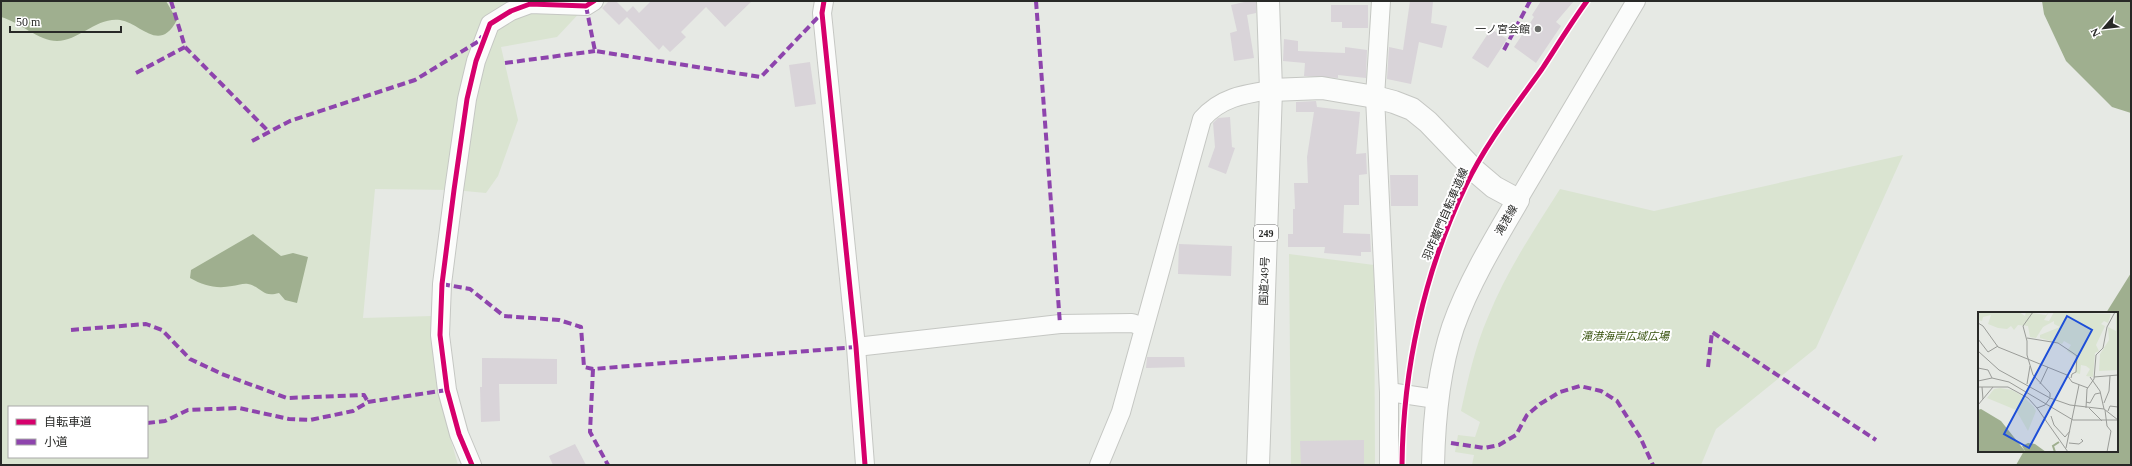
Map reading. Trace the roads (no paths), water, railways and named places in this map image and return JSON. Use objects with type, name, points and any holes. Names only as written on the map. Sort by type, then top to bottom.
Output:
[{"type":"main road","name":"国道249号","points":[[1258,465],[1271,90],[1268,1]]},
{"type":"main road","name":"滝港線","points":[[1271,90],[1322,88],[1375,97],[1412,109],[1428,122],[1474,170],[1494,187],[1518,200],[1486,254],[1453,327],[1436,398],[1433,465]]},
{"type":"street","points":[[472,465],[459,434],[447,390],[440,335],[442,284],[454,190],[467,99],[476,61],[490,24],[511,11],[530,4],[586,6],[594,1]]},
{"type":"street","points":[[824,1],[822,13],[856,346],[865,465]]},
{"type":"street","points":[[1381,1],[1375,97],[1389,392],[1389,465]]},
{"type":"street","points":[[1518,200],[1636,1]]},
{"type":"street","points":[[1099,465],[1121,412],[1202,118],[1210,110],[1235,96],[1271,90]]},
{"type":"street","points":[[856,346],[1060,324],[1132,323],[1144,327]]},
{"type":"street","points":[[1389,392],[1436,398]]},
{"type":"place","name":"一ノ宮会館","points":[[1538,29]]},
{"type":"park label","name":"滝港海岸広域広場","points":[[1625,336]]}]
